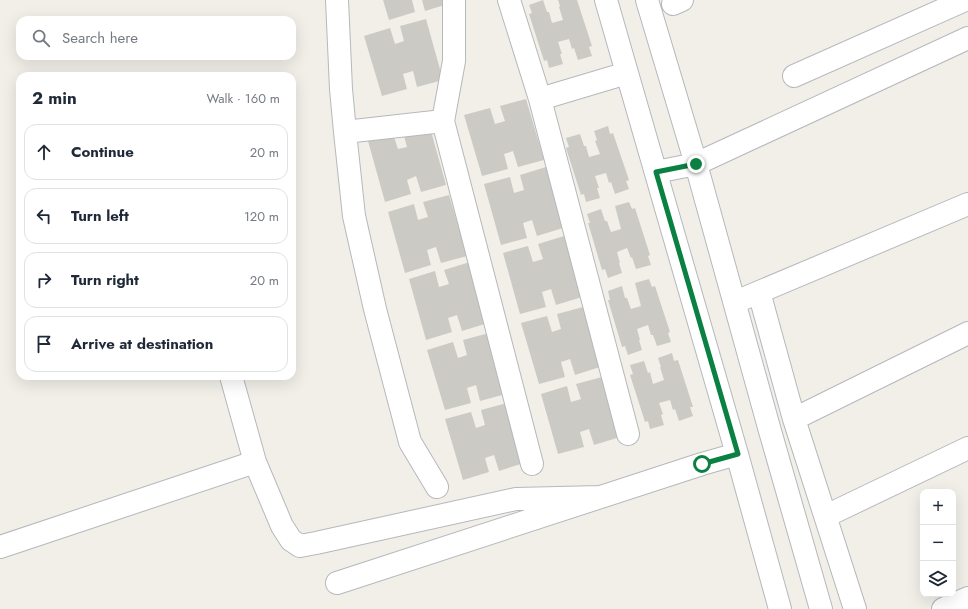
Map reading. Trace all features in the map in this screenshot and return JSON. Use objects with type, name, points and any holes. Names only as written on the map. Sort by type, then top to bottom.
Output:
[{"type":"street","points":[[337,0],[341,89],[354,216],[374,309],[410,442],[438,487]]},
{"type":"street","points":[[454,0],[454,61],[443,121],[532,464]]},
{"type":"street","points":[[509,0],[540,99],[628,434]]},
{"type":"street","points":[[606,0],[738,454],[780,609]]},
{"type":"street","points":[[647,0],[696,164],[734,303],[822,609]]},
{"type":"street","points":[[794,76],[965,0]]},
{"type":"street","points":[[656,172],[696,164],[968,38]]},
{"type":"street","points":[[540,99],[627,73]]},
{"type":"street","points":[[345,132],[443,121]]},
{"type":"street","points":[[734,303],[968,204]]},
{"type":"street","points":[[759,292],[794,419],[855,609]]},
{"type":"street","points":[[794,419],[968,333]]},
{"type":"street","points":[[232,380],[255,462],[282,526],[291,540],[300,546],[516,499],[601,498]]},
{"type":"street","points":[[826,516],[968,448]]},
{"type":"street","points":[[338,583],[702,464],[738,454]]},
{"type":"street","points":[[0,547],[255,462]]},
{"type":"street","points":[[943,609],[968,598]]},
{"type":"building","points":[[383,0],[412,0],[415,12],[389,20]]},
{"type":"building","points":[[422,0],[450,0],[451,3],[425,11]]},
{"type":"building","points":[[543,0],[547,12],[549,12],[552,23],[563,20],[558,0],[577,0],[592,46],[589,47],[592,56],[578,60],[569,39],[558,42],[562,54],[560,54],[563,64],[549,68],[547,60],[544,61],[529,14],[532,13],[529,5]]},
{"type":"building","points":[[426,19],[443,80],[417,87],[413,71],[403,74],[407,89],[382,96],[364,36],[390,28],[395,44],[404,41],[400,26]]},
{"type":"building","points":[[526,99],[544,160],[518,167],[513,151],[504,154],[508,169],[482,176],[464,115],[490,108],[495,124],[505,121],[500,106]]},
{"type":"building","points":[[429,124],[446,185],[421,192],[416,176],[407,180],[411,194],[385,202],[368,141],[393,134],[398,149],[407,147],[403,132]]},
{"type":"building","points":[[608,126],[610,134],[613,133],[629,180],[626,181],[629,189],[615,194],[606,173],[595,176],[599,188],[597,188],[600,198],[586,202],[584,194],[581,195],[566,148],[569,147],[566,138],[580,134],[584,146],[586,146],[589,157],[600,154],[595,141],[597,140],[594,131]]},
{"type":"building","points":[[546,167],[563,228],[537,236],[532,220],[523,223],[527,238],[501,245],[484,184],[510,177],[514,193],[524,190],[520,175]]},
{"type":"building","points":[[449,195],[467,256],[441,263],[436,247],[427,250],[431,265],[405,273],[388,212],[414,204],[418,220],[428,217],[423,202]]},
{"type":"building","points":[[629,202],[632,209],[635,208],[650,255],[648,256],[651,265],[636,269],[627,248],[617,252],[622,273],[608,278],[605,269],[602,270],[588,223],[590,223],[587,214],[601,209],[611,232],[621,229],[615,206]]},
{"type":"building","points":[[564,236],[582,297],[556,305],[551,289],[542,292],[546,307],[520,314],[503,253],[528,246],[533,262],[543,259],[538,244]]},
{"type":"building","points":[[470,262],[488,323],[462,331],[457,315],[448,318],[452,332],[426,340],[409,279],[435,271],[439,287],[449,284],[444,270]]},
{"type":"building","points":[[649,279],[652,287],[655,286],[670,332],[668,333],[671,342],[657,346],[648,325],[637,329],[642,350],[628,355],[625,346],[622,347],[608,300],[610,300],[608,291],[622,286],[625,298],[627,298],[631,309],[641,306],[635,283]]},
{"type":"building","points":[[583,307],[600,367],[575,375],[570,359],[561,362],[565,377],[539,384],[521,323],[547,316],[552,332],[561,329],[557,314]]},
{"type":"building","points":[[489,333],[506,394],[480,401],[476,385],[467,388],[471,403],[445,410],[427,350],[453,342],[458,358],[467,355],[463,340]]},
{"type":"building","points":[[672,353],[674,361],[678,360],[693,407],[690,407],[693,416],[679,421],[670,400],[659,403],[663,414],[661,415],[664,425],[650,429],[648,421],[645,422],[630,375],[633,374],[630,365],[644,361],[648,373],[650,372],[653,384],[664,380],[658,358]]},
{"type":"building","points":[[602,377],[620,437],[594,445],[589,429],[580,432],[584,447],[558,454],[541,394],[567,386],[571,402],[581,399],[576,384]]},
{"type":"building","points":[[507,403],[524,463],[499,471],[494,455],[485,458],[489,472],[463,480],[445,419],[471,412],[476,428],[485,425],[481,410]]},
{"type":"route","points":[[696,164],[656,172],[738,454],[702,464]]}]
